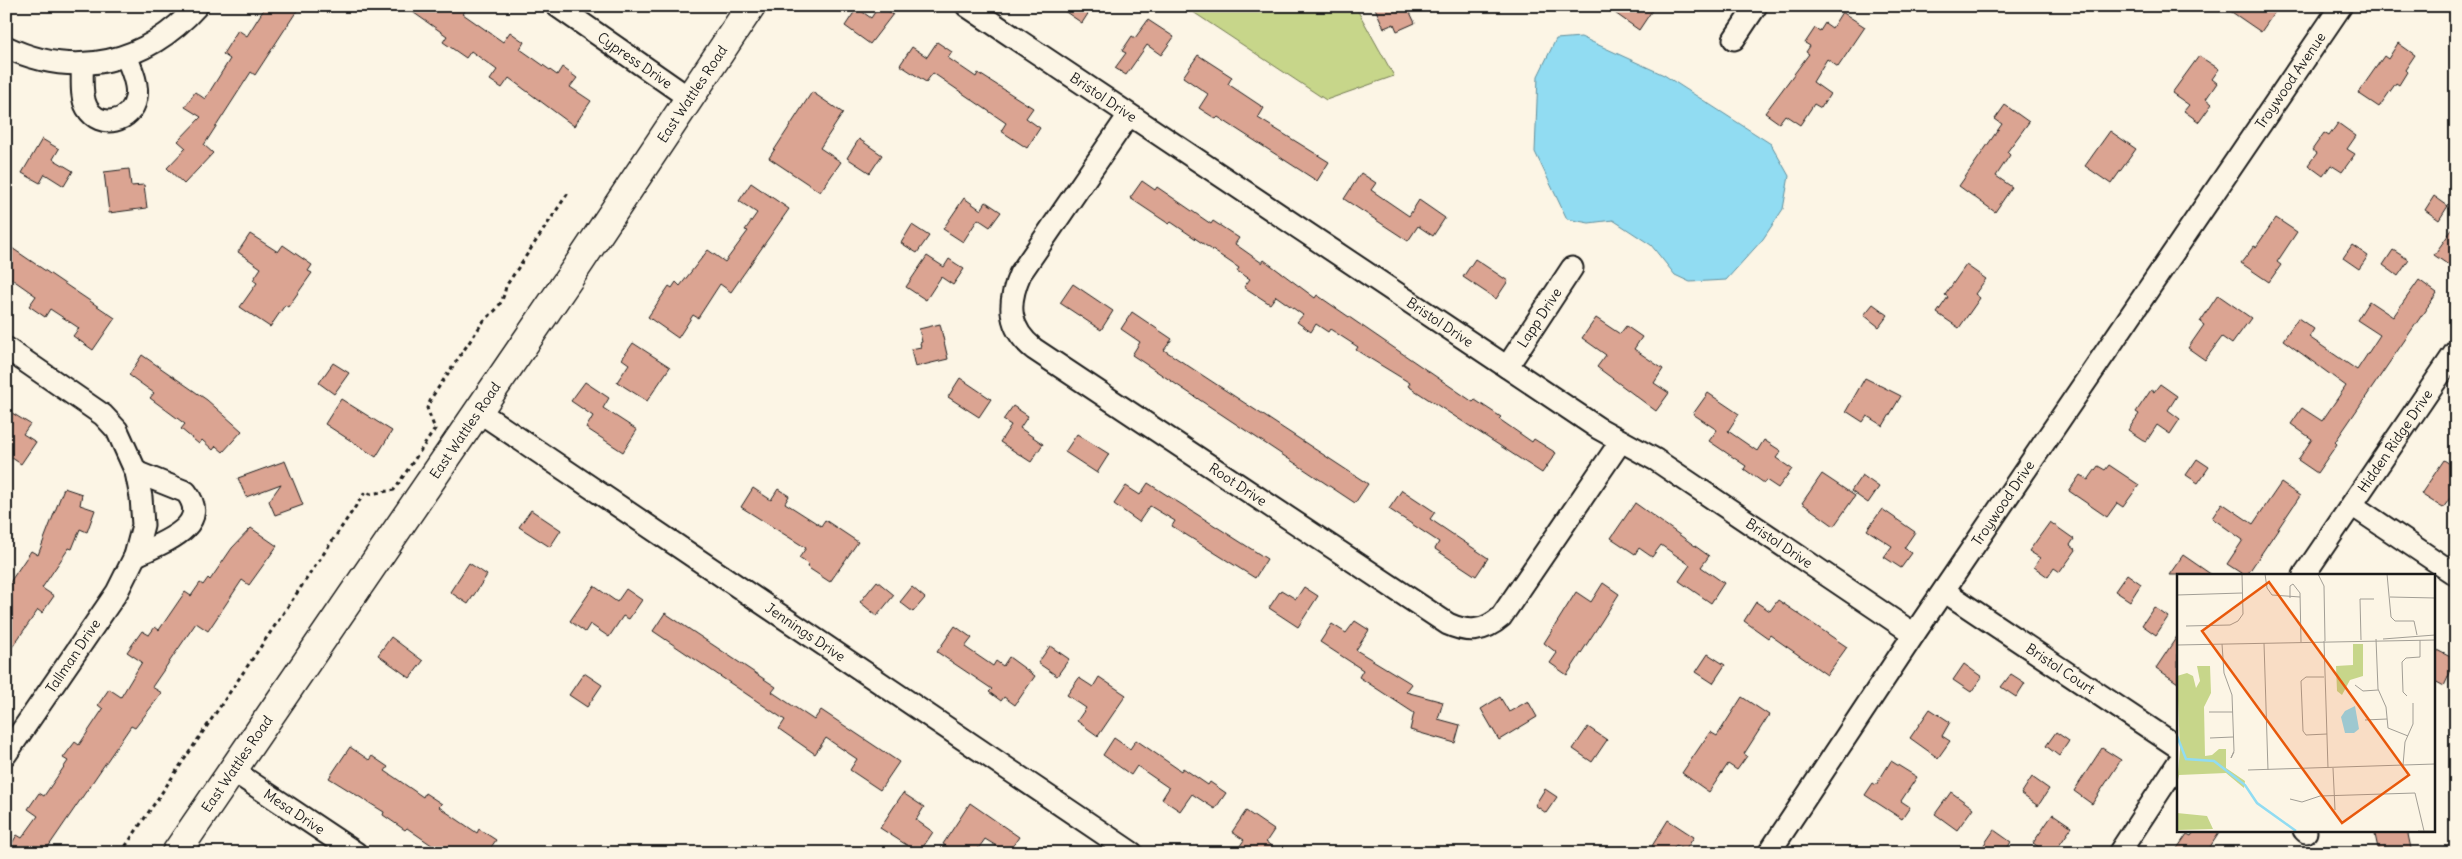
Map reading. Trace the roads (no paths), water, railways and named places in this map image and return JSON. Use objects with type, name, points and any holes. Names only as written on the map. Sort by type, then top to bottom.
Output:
[{"type":"main road","name":"East Wattles Road","points":[[176,853],[478,411],[751,6]]},
{"type":"street","points":[[6,47],[31,57],[82,65],[126,56],[162,38],[197,6]]},
{"type":"street","name":"Cypress Drive","points":[[557,6],[690,98]]},
{"type":"street","name":"Bristol Drive","points":[[967,6],[1506,367],[1621,441],[1656,460],[1914,634]]},
{"type":"street","points":[[1734,39],[1756,6]]},
{"type":"street","name":"Troywood Avenue","points":[[2239,154],[2341,6]]},
{"type":"street","points":[[82,65],[83,96],[88,109],[101,120],[120,120],[134,108],[137,96],[126,56]]},
{"type":"street","name":"Root Drive","points":[[1129,115],[1020,274],[1014,288],[1012,307],[1013,322],[1020,335],[1034,349],[1448,624],[1459,629],[1475,630],[1493,624],[1501,617],[1621,441]]},
{"type":"street","name":"Troywood Drive","points":[[1768,853],[2239,154]]},
{"type":"street","name":"Lapp Drive","points":[[1506,367],[1572,268]]},
{"type":"street","name":"Tallman Drive","points":[[6,348],[111,422],[124,442],[136,472],[141,497],[143,526],[135,556],[117,592],[6,754]]},
{"type":"street","name":"Hidden Ridge Drive","points":[[2305,574],[2456,351]]},
{"type":"street","name":"Jennings Drive","points":[[478,411],[1132,853]]},
{"type":"street","points":[[135,556],[182,533],[191,521],[194,506],[186,492],[136,472]]},
{"type":"street","name":"Hidden Ridge Drive","points":[[2352,505],[2456,575]]},
{"type":"street","name":"Bristol Court","points":[[1944,591],[2177,746]]},
{"type":"street","points":[[2119,853],[2177,765]]},
{"type":"street","name":"Mesa Drive","points":[[232,770],[356,853]]},
{"type":"water","points":[[1581,37],[1664,75],[1771,144],[1789,176],[1783,209],[1763,239],[1726,280],[1690,282],[1675,275],[1651,245],[1613,220],[1589,223],[1567,219],[1535,152],[1538,76],[1556,39]]}]
